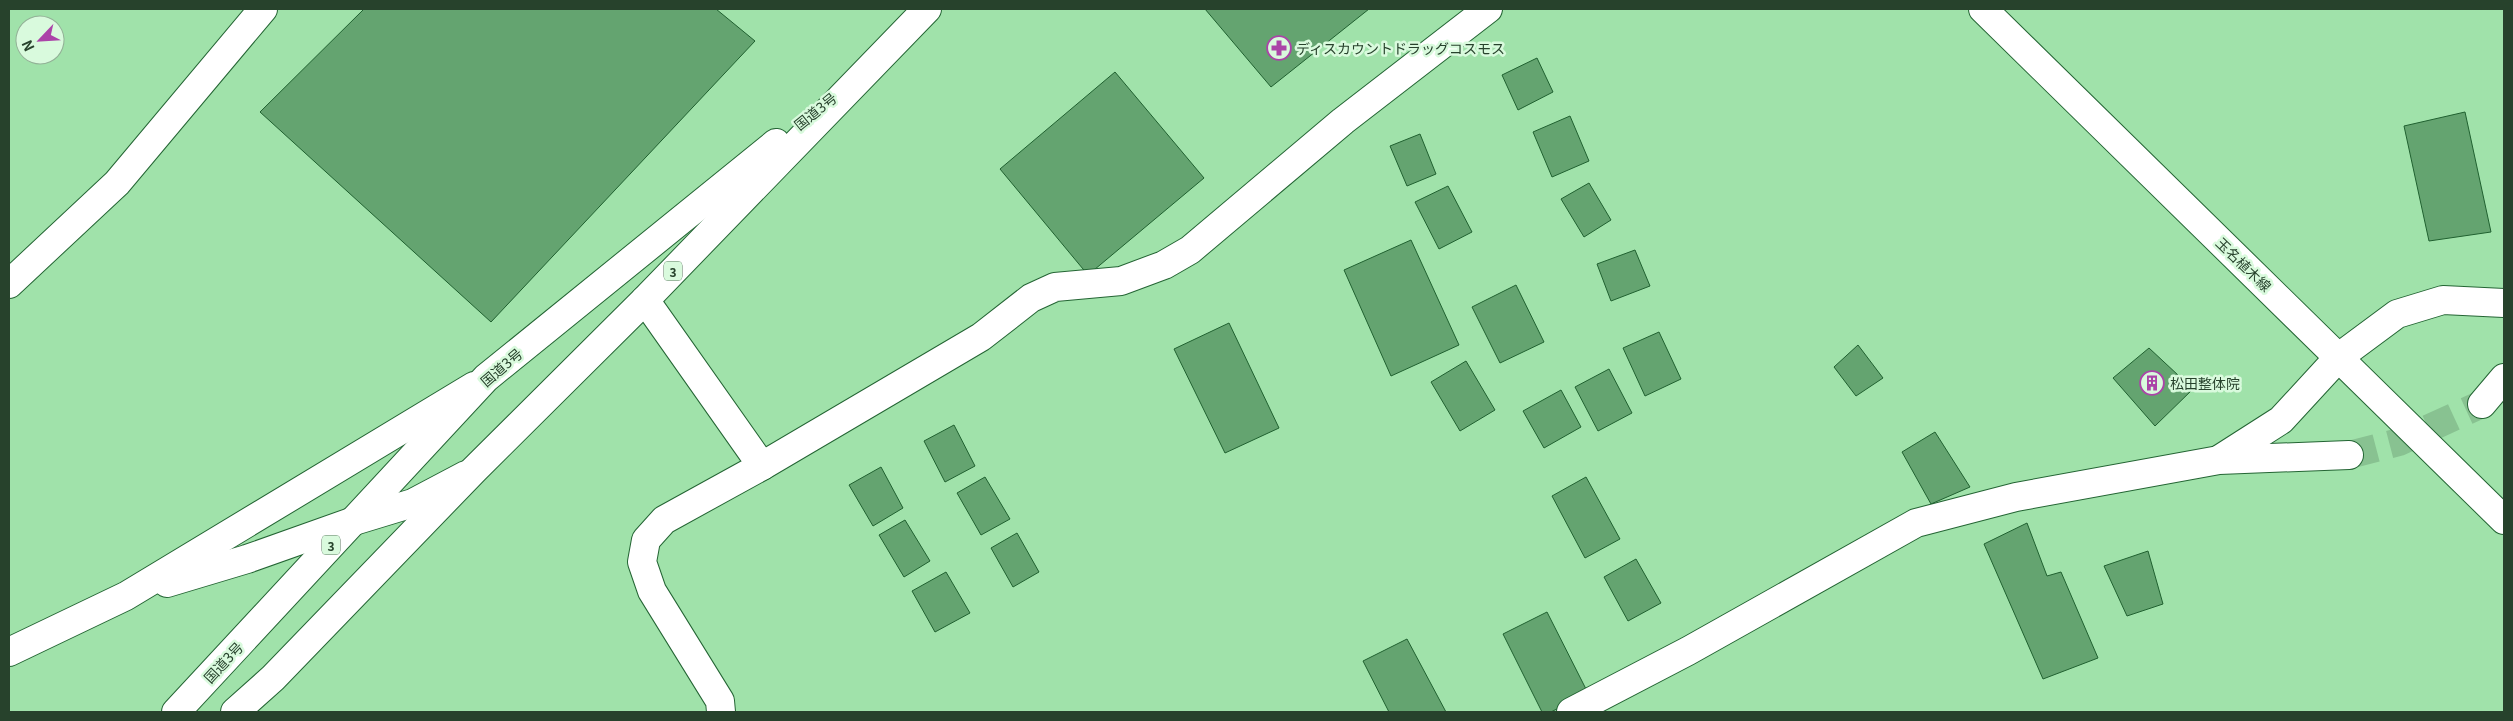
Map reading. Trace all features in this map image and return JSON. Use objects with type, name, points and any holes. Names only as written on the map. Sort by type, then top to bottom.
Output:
[{"type":"main road","points":[[9,284],[117,183],[263,9]]},
{"type":"main road","name":"国道3号","points":[[235,712],[273,678],[474,470],[645,300],[927,9]]},
{"type":"main road","points":[[721,712],[720,700],[652,591],[642,562],[646,540],[664,520],[762,466],[980,337],[1032,298],[1055,287],[1121,281],[1164,265],[1190,250],[1343,121],[1488,9]]},
{"type":"main road","name":"玉名植木線","points":[[1983,9],[2504,520]]},
{"type":"main road","name":"国道3号","points":[[176,712],[486,378],[868,68]]},
{"type":"main road","points":[[645,300],[762,466]]},
{"type":"main road","points":[[2219,460],[2281,420],[2339,357],[2397,314],[2443,300],[2504,303]]},
{"type":"main road","points":[[9,652],[126,596],[486,378]]},
{"type":"main road","points":[[2482,404],[2504,378]]},
{"type":"main road","points":[[1571,712],[1688,651],[1916,523],[2016,497],[2219,460],[2349,455]]},
{"type":"main road","points":[[126,596],[247,559],[354,521],[413,503],[474,470]]},
{"type":"building","points":[[364,9],[716,9],[755,41],[491,322],[260,112]]},
{"type":"building","name":"ディスカウントドラッグコスモス","points":[[1205,9],[1369,9],[1271,87]]},
{"type":"building","points":[[1537,58],[1553,92],[1518,110],[1502,75]]},
{"type":"building","points":[[1115,72],[1204,178],[1088,275],[1000,169]]},
{"type":"building","points":[[2465,112],[2491,232],[2429,241],[2404,126]]},
{"type":"building","points":[[1570,116],[1589,161],[1552,177],[1533,132]]},
{"type":"building","points":[[1420,134],[1436,174],[1407,186],[1390,146]]},
{"type":"building","points":[[1589,183],[1611,220],[1584,237],[1561,199]]},
{"type":"building","points":[[1448,186],[1472,232],[1439,249],[1415,202]]},
{"type":"building","points":[[1411,240],[1459,345],[1391,376],[1344,270]]},
{"type":"building","points":[[1635,250],[1650,286],[1611,301],[1597,264]]},
{"type":"building","points":[[1516,285],[1544,342],[1500,363],[1472,307]]},
{"type":"building","points":[[1229,323],[1279,428],[1225,453],[1174,349]]},
{"type":"building","points":[[1659,332],[1681,379],[1645,396],[1623,348]]},
{"type":"building","points":[[1858,345],[1883,378],[1856,396],[1834,367]]},
{"type":"building","name":"松田整体院","points":[[2149,348],[2193,389],[2155,426],[2113,378]]},
{"type":"building","points":[[1466,361],[1495,410],[1460,431],[1431,382]]},
{"type":"building","points":[[1609,369],[1632,413],[1598,431],[1575,387]]},
{"type":"building","points":[[1561,390],[1581,427],[1544,448],[1523,411]]},
{"type":"building","points":[[954,425],[975,466],[945,482],[924,441]]},
{"type":"building","points":[[1935,432],[1970,487],[1931,504],[1902,452]]},
{"type":"building","points":[[881,467],[903,508],[873,526],[849,485]]},
{"type":"building","points":[[985,477],[1010,519],[981,535],[957,493]]},
{"type":"building","points":[[1586,477],[1620,539],[1585,558],[1552,496]]},
{"type":"building","points":[[905,520],[930,561],[904,577],[879,535]]},
{"type":"building","points":[[2027,523],[2047,576],[2061,572],[2098,658],[2043,679],[1984,544]]},
{"type":"building","points":[[1017,533],[1039,572],[1013,587],[991,548]]},
{"type":"building","points":[[2148,551],[2163,604],[2127,616],[2104,566]]},
{"type":"building","points":[[1636,559],[1661,603],[1628,621],[1604,577]]},
{"type":"building","points":[[946,572],[970,613],[935,632],[912,591]]},
{"type":"building","points":[[1547,612],[1588,693],[1551,712],[1542,712],[1503,634]]},
{"type":"building","points":[[1407,639],[1446,712],[1389,712],[1363,661]]},
{"type":"tunnel","points":[[2349,455],[2399,442],[2482,404]]},
{"type":"place","name":"ディスカウントドラッグコスモス","points":[[1279,48]]},
{"type":"place","name":"松田整体院","points":[[2152,383]]}]
